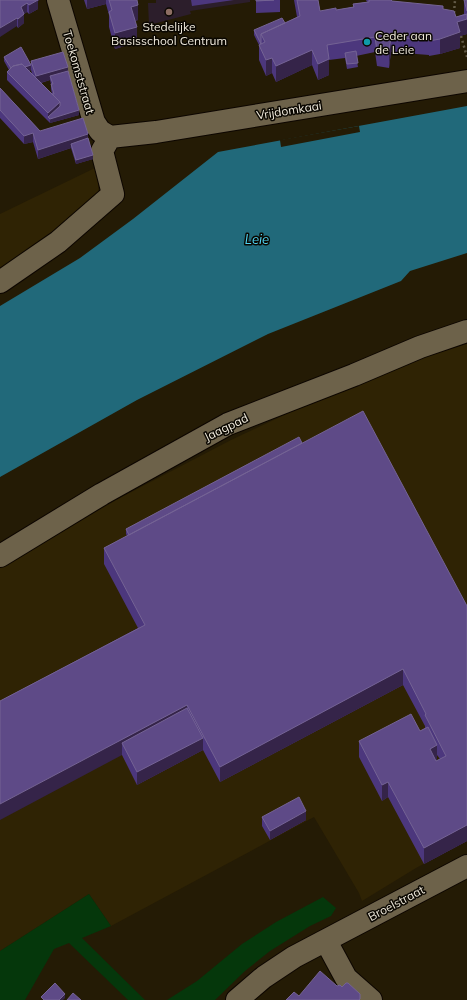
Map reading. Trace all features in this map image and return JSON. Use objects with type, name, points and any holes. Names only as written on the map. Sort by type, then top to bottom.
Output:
[{"type":"street","name":"Toekomststraat","points":[[58,0],[94,122],[100,131],[110,137]]},
{"type":"street","name":"Vrijdomkaai","points":[[110,137],[156,132],[467,81]]},
{"type":"street","points":[[0,282],[58,242],[113,194],[102,151],[110,137]]},
{"type":"street","name":"Jaagpad","points":[[0,556],[102,494],[228,424],[354,375],[420,347],[467,331]]},
{"type":"street","name":"Broelstraat","points":[[237,1000],[264,977],[294,957],[467,866]]},
{"type":"street","points":[[326,941],[346,978],[371,1000]]},
{"type":"path","points":[[454,14],[455,0]]},
{"type":"path","points":[[461,36],[467,57]]},
{"type":"shaded area","name":"Stedelijke Basisschool Centrum","points":[[156,0],[250,0],[250,2],[190,11],[191,14],[149,25],[148,3],[156,3]]},
{"type":"shaded area","points":[[97,167],[99,199],[0,276],[0,214]]},
{"type":"shaded area","points":[[467,339],[467,841],[416,868],[362,901],[359,893],[314,817],[111,926],[89,894],[0,951],[0,568],[116,500],[231,440],[350,384]]},
{"type":"green space","points":[[89,894],[111,926],[82,938],[145,1000],[128,1000],[69,943],[54,949],[25,1000],[0,1000],[0,951]]},
{"type":"green space","points":[[323,897],[336,908],[331,916],[310,926],[270,951],[245,971],[215,1000],[167,1000],[197,981],[242,944],[276,922]]},
{"type":"water","name":"Leie","points":[[467,106],[467,253],[410,271],[401,281],[268,334],[137,400],[0,477],[0,306],[80,258],[133,219],[218,152]]},
{"type":"pier","points":[[359,126],[360,132],[281,147],[280,140]]},
{"type":"building","points":[[0,0],[38,0],[29,5],[27,3],[21,7],[24,14],[18,19],[17,18],[0,28]]},
{"type":"building","points":[[109,0],[137,0],[138,5],[131,7],[137,27],[115,33],[109,12],[112,10]]},
{"type":"building","name":"Ceder aan de Leie","points":[[297,0],[318,0],[320,11],[354,7],[353,4],[369,2],[369,0],[391,0],[443,6],[443,9],[454,11],[456,17],[467,14],[467,19],[457,22],[460,32],[440,39],[429,41],[391,37],[389,52],[377,51],[375,37],[327,45],[329,59],[318,64],[312,50],[276,66],[272,58],[266,60],[259,45],[265,42],[261,34],[300,16]]},
{"type":"building","points":[[464,0],[467,0],[467,11]]},
{"type":"building","points":[[282,18],[285,23],[261,34],[261,44],[254,30]]},
{"type":"building","points":[[21,47],[31,65],[25,67],[22,64],[11,68],[4,57]]},
{"type":"building","points":[[356,51],[358,63],[347,64],[345,53]]},
{"type":"building","points":[[63,52],[68,67],[36,76],[31,61]]},
{"type":"building","points":[[22,64],[60,102],[48,113],[7,72],[13,66]]},
{"type":"building","points":[[68,71],[79,110],[50,119],[48,117],[60,106],[60,102],[52,94],[54,94],[51,84],[53,84],[50,76]]},
{"type":"building","points":[[0,88],[40,131],[83,118],[88,134],[38,150],[33,133],[24,136],[0,110]]},
{"type":"building","points":[[88,138],[93,155],[76,160],[71,144]]},
{"type":"building","points":[[363,411],[467,606],[467,825],[424,848],[388,782],[382,785],[359,741],[411,714],[420,731],[428,727],[437,745],[430,749],[436,761],[446,756],[403,669],[220,767],[187,705],[0,804],[0,701],[145,625],[104,548]]},
{"type":"building","points":[[299,437],[302,443],[129,535],[126,529]]},
{"type":"building","points":[[187,708],[203,738],[137,772],[122,743]]},
{"type":"building","points":[[299,797],[306,811],[270,831],[262,817]]},
{"type":"building","points":[[320,971],[337,986],[340,985],[342,987],[348,983],[360,994],[360,999],[286,1000],[294,992],[299,996]]},
{"type":"building","points":[[55,983],[65,994],[59,1000],[44,1000],[41,997]]},
{"type":"building","points":[[73,993],[81,1000],[67,1000]]},
{"type":"place","name":"Stedelijke Basisschool Centrum","points":[[169,12]]},
{"type":"place","name":"Ceder aan de Leie","points":[[367,42]]}]
